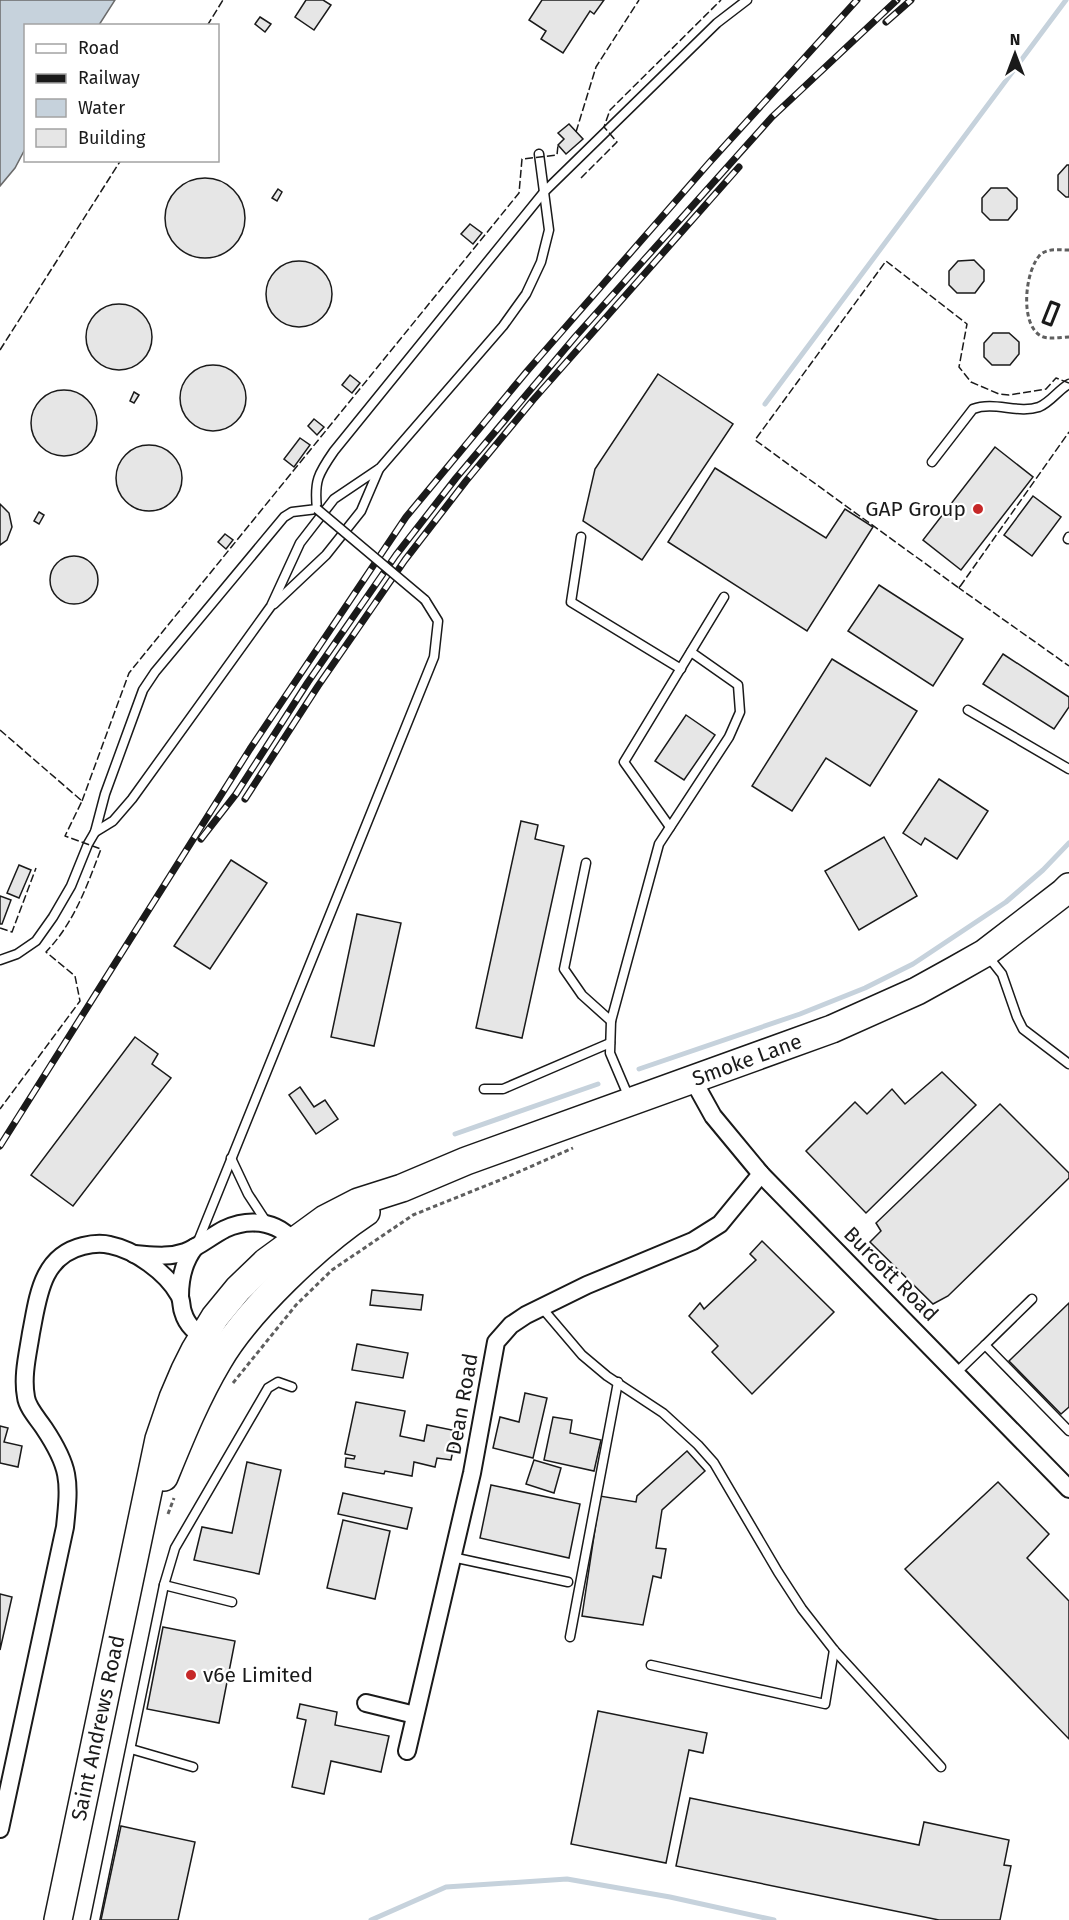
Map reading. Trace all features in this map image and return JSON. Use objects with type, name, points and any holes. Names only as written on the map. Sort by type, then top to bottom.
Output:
[{"type":"highway","name":"Smoke Lane","points":[[402,1188],[466,1161],[631,1103],[843,1024],[917,991],[985,952],[1069,887]]},
{"type":"highway","name":"Saint Andrews Road","points":[[58,1920],[138,1536],[163,1429],[173,1398],[202,1336],[238,1289],[266,1262],[293,1241],[358,1202],[402,1188]]},
{"type":"highway","name":"Saint Andrews Road","points":[[138,1536],[203,1389],[234,1336],[296,1271],[357,1218],[402,1188]]},
{"type":"street","name":"Burcott Road","points":[[693,1080],[713,1116],[761,1174],[1069,1489]]},
{"type":"street","name":"Dean Road","points":[[407,1751],[472,1473],[496,1342],[511,1326],[526,1315],[587,1285],[693,1241],[720,1224],[761,1174]]},
{"type":"street","points":[[0,1829],[64,1527],[68,1496],[64,1464],[56,1446],[26,1401],[24,1386],[29,1347],[45,1274],[58,1258],[70,1249],[90,1244],[109,1244],[133,1253],[167,1256],[195,1247],[235,1225],[252,1223],[267,1224],[280,1230],[293,1241],[298,1255],[296,1271]]},
{"type":"street","points":[[195,1247],[188,1256],[181,1281],[180,1296],[186,1321],[202,1336],[217,1340],[234,1336]]},
{"type":"street","points":[[133,1253],[161,1275],[180,1296]]},
{"type":"street","points":[[366,1703],[415,1715]]},
{"type":"lane","points":[[195,1247],[434,657],[438,621],[425,600],[317,509],[315,487],[322,469],[334,451],[544,192],[717,23],[747,0]]},
{"type":"lane","points":[[95,832],[113,821],[132,799],[271,606],[300,543],[334,499],[380,468],[503,326],[526,294],[540,262],[549,230],[539,154]]},
{"type":"lane","points":[[932,462],[973,409],[989,406],[1036,408],[1046,404],[1057,392],[1069,384]]},
{"type":"lane","points":[[271,606],[327,555],[361,511],[380,468]]},
{"type":"lane","points":[[0,960],[18,954],[36,941],[71,886],[95,832],[105,794],[143,690],[155,672],[284,517],[292,512],[317,509]]},
{"type":"lane","points":[[581,537],[571,602],[681,669]]},
{"type":"lane","points":[[670,827],[624,762],[724,597]]},
{"type":"lane","points":[[631,1103],[610,1053],[611,1021],[659,844],[729,737],[740,712],[738,685],[691,652]]},
{"type":"lane","points":[[968,710],[1069,769]]},
{"type":"lane","points":[[586,863],[564,969],[582,995],[611,1021]]},
{"type":"lane","points":[[985,952],[1002,974],[1023,1029],[1069,1064]]},
{"type":"lane","points":[[484,1089],[503,1089],[610,1043]]},
{"type":"lane","points":[[231,1158],[248,1194],[267,1224]]},
{"type":"lane","points":[[956,1372],[1032,1299]]},
{"type":"lane","points":[[542,1308],[582,1355],[663,1413],[698,1444],[714,1463],[802,1609],[834,1650],[941,1767]]},
{"type":"lane","points":[[985,1345],[1069,1431]]},
{"type":"lane","points":[[95,1920],[164,1585],[176,1548],[268,1388],[278,1382],[292,1387]]},
{"type":"lane","points":[[570,1637],[618,1382]]},
{"type":"lane","points":[[452,1557],[568,1582]]},
{"type":"lane","points":[[164,1585],[231,1602]]},
{"type":"lane","points":[[651,1665],[825,1704],[834,1650]]},
{"type":"lane","points":[[131,1749],[193,1767]]},
{"type":"path","points":[[1069,250],[1050,250],[1041,254],[1031,271],[1026,313],[1029,322],[1044,338],[1069,337]]},
{"type":"path","points":[[232,1384],[296,1305],[332,1270],[413,1215],[580,1145]]},
{"type":"path","points":[[166,1519],[174,1497]]},
{"type":"water","points":[[0,0],[115,0],[100,24],[24,24],[24,151],[15,168],[0,186]]},
{"type":"building","points":[[306,0],[323,0],[331,5],[314,30],[295,17]]},
{"type":"building","points":[[542,0],[604,0],[594,14],[590,11],[563,53],[541,39],[546,31],[529,20]]},
{"type":"building","points":[[260,17],[271,24],[265,32],[255,24]]},
{"type":"building","points":[[569,124],[583,139],[566,154],[558,145],[564,139],[558,133]]},
{"type":"building","points":[[1069,165],[1069,197],[1058,190],[1058,175]]},
{"type":"building","points":[[205,178],[220,181],[233,190],[242,203],[245,218],[242,233],[233,246],[220,255],[205,258],[190,255],[177,246],[168,233],[165,218],[168,203],[177,190],[190,181]]},
{"type":"building","points":[[991,188],[1007,188],[1017,198],[1017,209],[1008,220],[990,220],[982,212],[982,198]]},
{"type":"building","points":[[278,189],[282,192],[277,201],[272,198]]},
{"type":"building","points":[[470,224],[482,233],[473,244],[461,234]]},
{"type":"building","points":[[974,260],[984,270],[984,281],[975,293],[957,293],[949,285],[949,271],[958,261]]},
{"type":"building","points":[[299,261],[312,264],[322,271],[329,281],[332,294],[329,307],[322,317],[312,324],[299,327],[286,324],[276,317],[269,307],[266,294],[269,281],[276,271],[286,264]]},
{"type":"building","points":[[119,304],[132,307],[142,314],[149,324],[152,337],[149,350],[142,360],[132,367],[119,370],[106,367],[96,360],[89,350],[86,337],[89,324],[96,314],[106,307]]},
{"type":"building","points":[[993,333],[1009,333],[1019,342],[1019,354],[1010,365],[992,365],[984,357],[984,343]]},
{"type":"building","points":[[213,365],[226,368],[236,375],[243,385],[246,398],[243,411],[236,421],[226,428],[213,431],[200,428],[190,421],[183,411],[180,398],[183,385],[190,375],[200,368]]},
{"type":"building","points":[[658,374],[733,424],[642,560],[583,521],[595,469]]},
{"type":"building","points":[[350,375],[360,383],[352,393],[342,385]]},
{"type":"building","points":[[64,390],[77,393],[87,400],[94,410],[97,423],[94,436],[87,446],[77,453],[64,456],[51,453],[41,446],[34,436],[31,423],[34,410],[41,400],[51,393]]},
{"type":"building","points":[[134,392],[139,395],[134,403],[130,401]]},
{"type":"building","points":[[314,419],[324,427],[317,435],[308,426]]},
{"type":"building","points":[[300,438],[310,445],[294,467],[284,459]]},
{"type":"building","points":[[149,445],[162,448],[172,455],[179,465],[182,478],[179,491],[172,501],[162,508],[149,511],[136,508],[126,501],[119,491],[116,478],[119,465],[126,455],[136,448]]},
{"type":"building","name":"GAP Group","points":[[995,447],[1033,477],[961,570],[923,540]]},
{"type":"building","points":[[715,468],[826,538],[845,509],[873,527],[807,631],[668,542]]},
{"type":"building","points":[[1033,496],[1061,517],[1032,556],[1004,535]]},
{"type":"building","points":[[0,504],[9,513],[12,527],[7,540],[0,545]]},
{"type":"building","points":[[39,512],[44,515],[39,524],[34,521]]},
{"type":"building","points":[[225,534],[233,540],[226,549],[218,542]]},
{"type":"building","points":[[74,556],[91,563],[98,580],[91,597],[74,604],[57,597],[50,580],[57,563]]},
{"type":"building","points":[[879,585],[963,639],[933,686],[848,631]]},
{"type":"building","points":[[1003,654],[1069,697],[1069,707],[1054,729],[983,684]]},
{"type":"building","points":[[832,659],[917,711],[870,786],[826,758],[792,811],[752,786]]},
{"type":"building","points":[[686,715],[715,735],[684,780],[655,761]]},
{"type":"building","points":[[939,779],[988,811],[957,859],[925,838],[921,845],[903,833]]},
{"type":"building","points":[[521,821],[538,825],[535,839],[564,846],[522,1038],[476,1028]]},
{"type":"building","points":[[884,837],[917,896],[859,930],[825,871]]},
{"type":"building","points":[[231,860],[267,883],[210,969],[174,946]]},
{"type":"building","points":[[19,865],[31,870],[19,898],[7,893]]},
{"type":"building","points":[[0,896],[11,900],[2,924],[0,924]]},
{"type":"building","points":[[357,914],[401,923],[374,1046],[331,1037]]},
{"type":"building","points":[[135,1037],[158,1054],[152,1064],[171,1078],[73,1206],[31,1175]]},
{"type":"building","points":[[942,1072],[976,1105],[866,1213],[806,1151],[855,1102],[867,1114],[892,1089],[905,1104]]},
{"type":"building","points":[[300,1087],[314,1107],[325,1100],[338,1119],[316,1134],[289,1095]]},
{"type":"building","points":[[1000,1104],[1069,1173],[1069,1178],[948,1296],[933,1304],[870,1242],[881,1231],[876,1223]]},
{"type":"building","points":[[762,1241],[834,1312],[752,1394],[712,1352],[718,1346],[689,1316],[700,1303],[704,1309],[756,1260],[750,1254]]},
{"type":"building","points":[[372,1290],[423,1295],[421,1310],[370,1305]]},
{"type":"building","points":[[1069,1303],[1069,1407],[1061,1414],[1009,1361]]},
{"type":"building","points":[[357,1344],[408,1353],[403,1378],[352,1370]]},
{"type":"building","points":[[525,1393],[547,1398],[533,1458],[493,1448],[500,1417],[519,1422]]},
{"type":"building","points":[[356,1402],[405,1411],[400,1436],[424,1441],[427,1425],[457,1431],[451,1460],[437,1458],[435,1467],[414,1462],[412,1476],[345,1467],[346,1458],[354,1459],[355,1456],[345,1454]]},
{"type":"building","points":[[553,1417],[572,1420],[570,1433],[601,1440],[594,1471],[544,1460]]},
{"type":"building","points":[[0,1426],[8,1428],[4,1442],[22,1446],[18,1467],[0,1463]]},
{"type":"building","points":[[687,1451],[705,1471],[662,1510],[656,1548],[666,1549],[661,1578],[653,1576],[643,1625],[582,1616],[600,1496],[636,1502],[637,1496]]},
{"type":"building","points":[[534,1460],[561,1468],[554,1493],[526,1484]]},
{"type":"building","points":[[247,1462],[281,1470],[259,1574],[194,1560],[202,1527],[232,1533]]},
{"type":"building","points":[[998,1482],[1049,1534],[1027,1558],[1069,1601],[1069,1739],[905,1569]]},
{"type":"building","points":[[491,1485],[580,1504],[569,1558],[480,1538]]},
{"type":"building","points":[[343,1493],[412,1508],[407,1529],[338,1514]]},
{"type":"building","points":[[343,1520],[390,1531],[375,1599],[327,1588]]},
{"type":"building","points":[[0,1594],[12,1597],[0,1650]]},
{"type":"building","name":"v6e Limited","points":[[163,1627],[235,1641],[219,1723],[147,1709]]},
{"type":"building","points":[[300,1704],[337,1712],[335,1725],[389,1736],[381,1772],[331,1761],[324,1794],[292,1787],[306,1720],[297,1718]]},
{"type":"building","points":[[598,1711],[707,1733],[703,1753],[689,1750],[666,1863],[571,1844]]},
{"type":"building","points":[[690,1798],[919,1845],[924,1822],[1009,1840],[1004,1865],[1011,1866],[1000,1920],[939,1920],[676,1866]]},
{"type":"building","points":[[121,1826],[195,1842],[178,1920],[101,1920]]},
{"type":"waterway","points":[[765,404],[1066,0]]},
{"type":"waterway","points":[[639,1069],[800,1014],[865,988],[913,964],[1006,902],[1043,870],[1069,843]]},
{"type":"waterway","points":[[455,1134],[598,1084]]},
{"type":"waterway","points":[[371,1920],[446,1887],[567,1879],[670,1897],[774,1920]]},
{"type":"railway","points":[[0,1146],[250,749],[406,517],[528,370],[709,163],[857,0]]},
{"type":"railway","points":[[201,839],[236,794],[308,682],[396,555],[456,478],[575,337],[772,117],[897,0]]},
{"type":"railway","points":[[886,22],[911,0]]},
{"type":"railway","points":[[245,799],[318,686],[405,560],[466,481],[533,400],[739,167]]},
{"type":"fence","points":[[208,24],[223,0]]},
{"type":"fence","points":[[576,132],[596,67],[639,0]]},
{"type":"fence","points":[[581,178],[617,142],[604,127],[610,110],[721,0]]},
{"type":"fence","points":[[82,801],[129,673],[519,193],[522,159],[557,155],[558,145]]},
{"type":"fence","points":[[0,350],[120,162]]},
{"type":"fence","points":[[1069,383],[1056,378],[1046,389],[1009,395],[999,394],[971,382],[959,367],[967,324],[886,261],[755,440],[959,588],[1069,432]]},
{"type":"fence","points":[[960,586],[959,588],[1069,666]]},
{"type":"fence","points":[[0,730],[82,801],[65,836],[101,849],[72,916],[46,952],[75,976],[80,1001],[0,1109]]},
{"type":"fence","points":[[0,928],[12,932],[36,868]]},
{"type":"wall","points":[[1051,302],[1059,305],[1051,325],[1043,322],[1051,302]]},
{"type":"place","name":"GAP Group","points":[[978,509]]},
{"type":"place","name":"v6e Limited","points":[[191,1675]]}]
